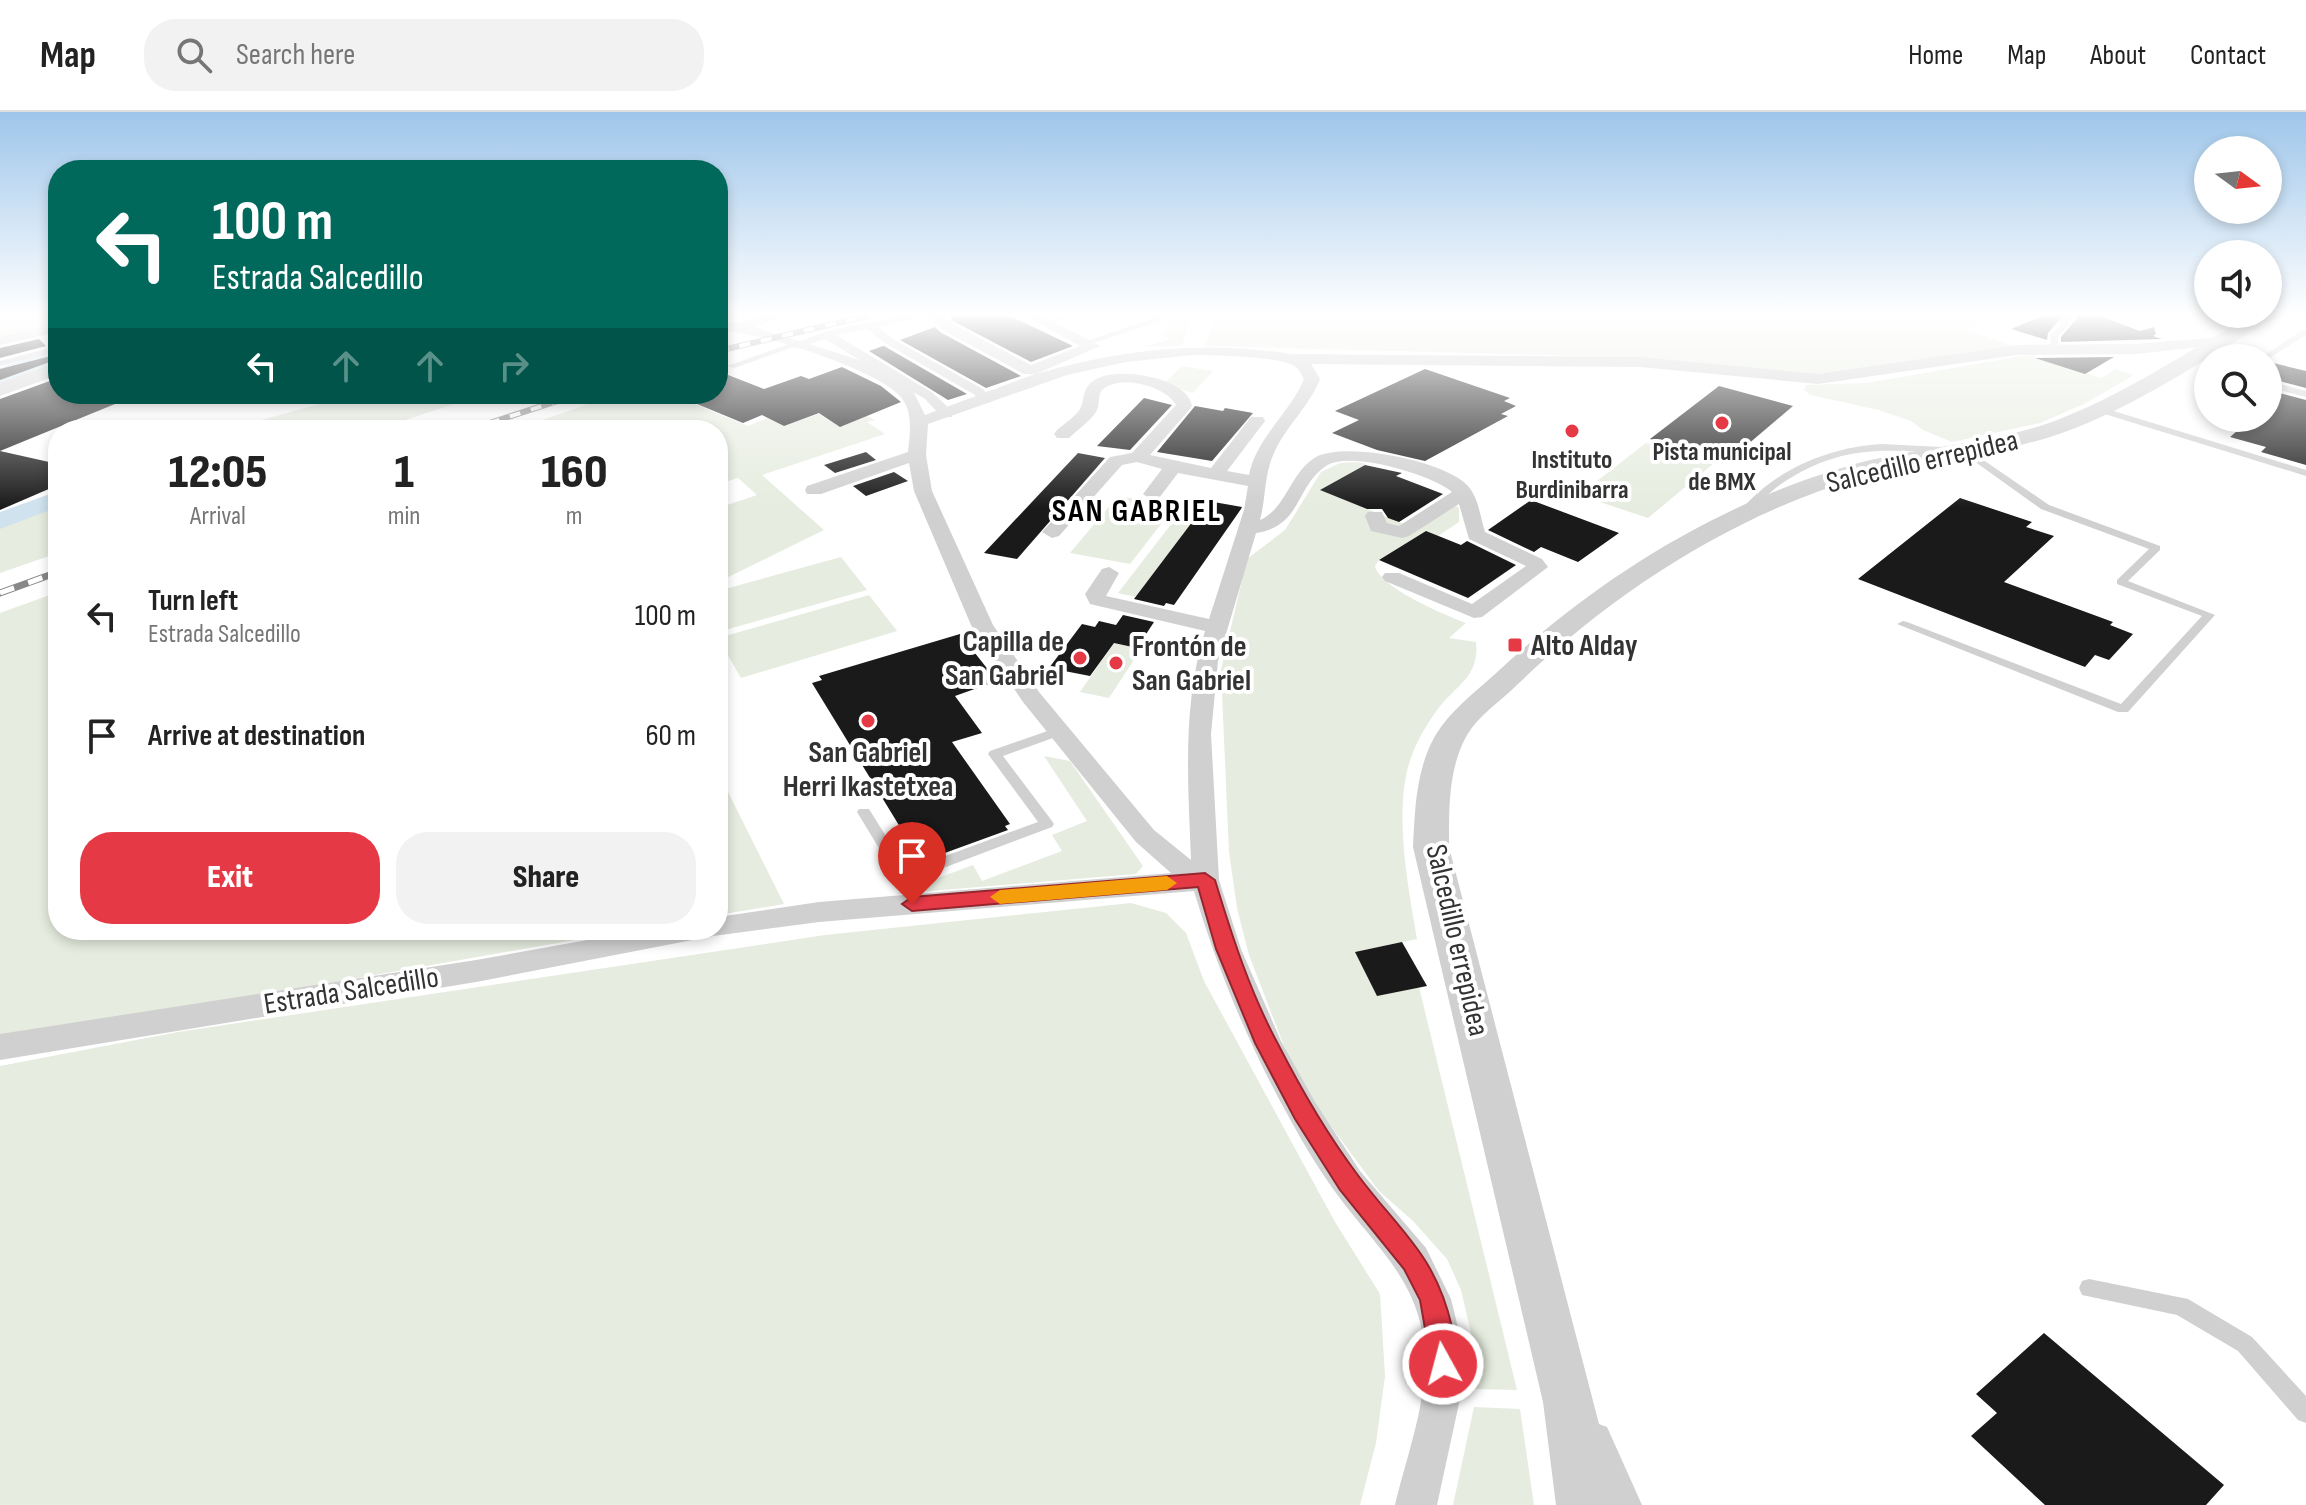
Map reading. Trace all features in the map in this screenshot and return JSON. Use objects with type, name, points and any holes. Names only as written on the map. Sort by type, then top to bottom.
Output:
[{"type":"street","points":[[0,390],[32,378]]},
{"type":"street","points":[[885,378],[906,392],[920,421],[917,455],[929,507],[982,625],[1031,697],[1145,836],[1183,868],[1205,880]]},
{"type":"street","points":[[899,378],[929,396],[947,414]]},
{"type":"street","points":[[954,378],[979,392],[985,400]]},
{"type":"street","points":[[920,421],[985,400],[1026,378]]},
{"type":"street","points":[[1311,378],[1305,396],[1266,450],[1247,528],[1207,661],[1199,734],[1205,880],[1232,963],[1266,1043],[1303,1112],[1348,1182],[1413,1260],[1432,1299],[1443,1344],[1443,1385],[1416,1505]]},
{"type":"street","points":[[1784,378],[1819,378]]},
{"type":"street","name":"Salcedillo errepidea","points":[[1569,1402],[1431,847],[1433,783],[1451,734],[1510,674],[1579,614],[1672,552],[1773,500],[1852,472],[2054,429],[2101,410],[2156,378]]},
{"type":"street","points":[[1063,434],[1089,409],[1087,396],[1102,380],[1123,379],[1173,389],[1184,406],[1138,457]]},
{"type":"street","points":[[1216,474],[1257,421]]},
{"type":"street","points":[[814,490],[917,455]]},
{"type":"street","points":[[1247,528],[1271,525],[1281,517],[1309,474],[1321,462],[1337,456],[1356,456],[1444,478],[1463,493],[1471,510],[1476,535],[1538,567],[1474,612],[1392,577]]},
{"type":"street","points":[[1052,532],[1116,461],[1138,457],[1173,467],[1257,482]]},
{"type":"street","points":[[1152,494],[1173,467]]},
{"type":"street","points":[[1375,516],[1378,527],[1402,532],[1463,493]]},
{"type":"street","points":[[1109,573],[1095,594],[1097,600],[1216,627]]},
{"type":"street","points":[[728,926],[819,912],[1205,880]]},
{"type":"street","name":"Estrada Salcedillo","points":[[0,1047],[476,971],[647,940]]},
{"type":"street","points":[[1569,1402],[1584,1505]]},
{"type":"street","points":[[1569,1402],[1614,1505]]},
{"type":"lane","points":[[2282,388],[2306,394]]},
{"type":"lane","points":[[2101,410],[2306,473]]},
{"type":"lane","points":[[1903,624],[2123,709],[2209,615],[2121,582],[2156,548],[2045,507],[1958,450]]},
{"type":"lane","points":[[864,812],[904,877],[1047,824],[995,754],[1059,731]]},
{"type":"lane","points":[[2089,1288],[2181,1306],[2245,1344],[2306,1412]]},
{"type":"shaded area","points":[[1170,378],[1207,378],[1193,393],[1164,384]]},
{"type":"shaded area","points":[[1896,378],[2129,378],[2084,404],[2040,423],[1952,442],[1923,430],[1911,421],[1879,410],[1810,395],[1804,390],[1806,385],[1867,383]]},
{"type":"shaded area","points":[[320,404],[454,404],[405,420],[261,420]]},
{"type":"shaded area","points":[[588,404],[694,404],[748,426],[768,418],[784,426],[845,405],[875,420],[867,422],[885,434],[762,475],[824,530],[728,577],[728,505],[757,495],[738,478],[728,481],[728,420],[543,420]]},
{"type":"shaded area","points":[[1646,443],[1713,464],[1648,518],[1579,495]]},
{"type":"shaded area","points":[[1340,463],[1366,464],[1321,490],[1416,529],[1456,506],[1459,508],[1459,522],[1438,536],[1426,531],[1379,560],[1375,566],[1379,574],[1400,592],[1466,623],[1449,638],[1476,642],[1476,655],[1470,674],[1426,726],[1407,771],[1402,818],[1417,939],[1355,952],[1419,987],[1517,1390],[1472,1389],[1474,1346],[1461,1290],[1447,1259],[1413,1221],[1379,1191],[1307,1094],[1286,1051],[1249,955],[1237,908],[1229,852],[1221,670],[1247,559],[1285,530],[1321,472]]},
{"type":"shaded area","points":[[1118,496],[1175,506],[1130,564],[1070,553]]},
{"type":"shaded area","points":[[48,501],[48,556],[0,573],[0,519]]},
{"type":"shaded area","points":[[1189,501],[1206,504],[1136,597],[1118,593]]},
{"type":"shaded area","points":[[841,557],[867,590],[728,629],[728,588]]},
{"type":"shaded area","points":[[869,595],[897,631],[741,678],[728,655],[728,635]]},
{"type":"shaded area","points":[[48,596],[48,940],[574,940],[0,1041],[0,613]]},
{"type":"shaded area","name":"Frontón de San Gabriel","points":[[1114,643],[1141,649],[1109,698],[1080,692]]},
{"type":"shaded area","points":[[1044,756],[1070,761],[1143,866],[1136,874],[895,894],[973,865],[982,881],[1062,851],[1052,835],[1087,821]]},
{"type":"shaded area","points":[[728,792],[784,904],[728,913]]},
{"type":"shaded area","points":[[1131,903],[1166,913],[1186,933],[1204,981],[1335,1222],[1380,1294],[1385,1376],[1376,1443],[1360,1505],[0,1505],[0,1066],[178,1032],[825,935]]},
{"type":"shaded area","points":[[1474,1407],[1520,1409],[1534,1505],[1453,1505]]},
{"type":"building","points":[[728,378],[764,389],[795,378],[865,378],[901,402],[840,427],[819,413],[784,426],[762,415],[743,423],[697,404],[728,404]]},
{"type":"building","points":[[913,378],[939,378],[967,394],[948,400]]},
{"type":"building","points":[[968,378],[1015,378],[986,388]]},
{"type":"building","points":[[1406,378],[1451,378],[1510,398],[1504,401],[1516,406],[1501,414],[1508,416],[1425,461],[1377,450],[1332,433],[1359,420],[1335,411]]},
{"type":"building","points":[[2282,378],[2306,378],[2306,388],[2282,382]]},
{"type":"building","points":[[48,382],[48,404],[115,404],[76,420],[48,420],[48,431],[0,451],[0,399]]},
{"type":"building","name":"Pista municipal de BMX","points":[[1719,386],[1793,406],[1727,462],[1650,439]]},
{"type":"building","points":[[2282,394],[2306,400],[2306,465],[2261,452],[2266,447],[2230,437],[2236,432],[2282,432]]},
{"type":"building","points":[[1144,398],[1172,405],[1130,450],[1097,446]]},
{"type":"building","points":[[1195,406],[1253,413],[1212,461],[1157,452]]},
{"type":"building","points":[[0,451],[48,462],[48,489],[0,510]]},
{"type":"building","points":[[866,452],[876,460],[835,473],[824,465]]},
{"type":"building","points":[[1078,453],[1105,458],[1017,559],[984,553]]},
{"type":"building","points":[[1365,465],[1402,473],[1396,476],[1443,494],[1399,522],[1388,518],[1382,509],[1367,509],[1320,490]]},
{"type":"building","points":[[894,472],[908,481],[866,496],[853,486]]},
{"type":"building","points":[[1960,498],[2032,522],[2026,527],[2054,536],[2004,582],[2113,622],[2110,625],[2133,634],[2109,660],[2095,655],[2085,667],[1858,579]]},
{"type":"building","points":[[1531,500],[1619,533],[1578,562],[1541,547],[1534,552],[1488,530]]},
{"type":"building","points":[[1208,501],[1242,507],[1174,605],[1166,603],[1164,606],[1134,599]]},
{"type":"building","points":[[1426,531],[1461,545],[1467,541],[1516,565],[1468,598],[1379,560]]},
{"type":"building","name":"Capilla de San Gabriel","points":[[1123,615],[1154,622],[1137,648],[1114,643],[1090,676],[1049,668],[1082,624],[1095,627],[1099,621],[1116,625]]},
{"type":"building","points":[[960,634],[997,681],[955,696],[982,733],[952,742],[1010,824],[1005,826],[1008,830],[931,858],[929,855],[919,858],[812,683],[822,680],[819,676]]},
{"type":"building","points":[[1402,942],[1427,986],[1377,996],[1355,952]]},
{"type":"building","points":[[2044,1333],[2224,1485],[2206,1505],[2045,1505],[1971,1436],[1997,1413],[1976,1394]]},
{"type":"waterway","points":[[0,381],[8,378]]},
{"type":"waterway","points":[[0,521],[48,502]]},
{"type":"railway","points":[[499,420],[548,404]]},
{"type":"railway","points":[[0,593],[48,576]]},
{"type":"slow traffic","points":[[1000,897],[1167,883]]},
{"type":"place","name":"Pista municipal de BMX","points":[[1722,423]]},
{"type":"place","name":"Instituto Burdinibarra","points":[[1572,431]]},
{"type":"place","name":"Alto Alday","points":[[1515,645]]},
{"type":"place","name":"Capilla de San Gabriel","points":[[1080,658]]},
{"type":"place","name":"Frontón de San Gabriel","points":[[1116,663]]},
{"type":"place","name":"San Gabriel Herri Ikastetxea","points":[[868,721]]},
{"type":"district","name":"SAN GABRIEL","points":[[1137,510]]},
{"type":"route","points":[[912,904],[1205,880],[1226,949],[1266,1043],[1303,1112],[1348,1182],[1413,1260],[1432,1299],[1443,1344],[1443,1364]]}]
